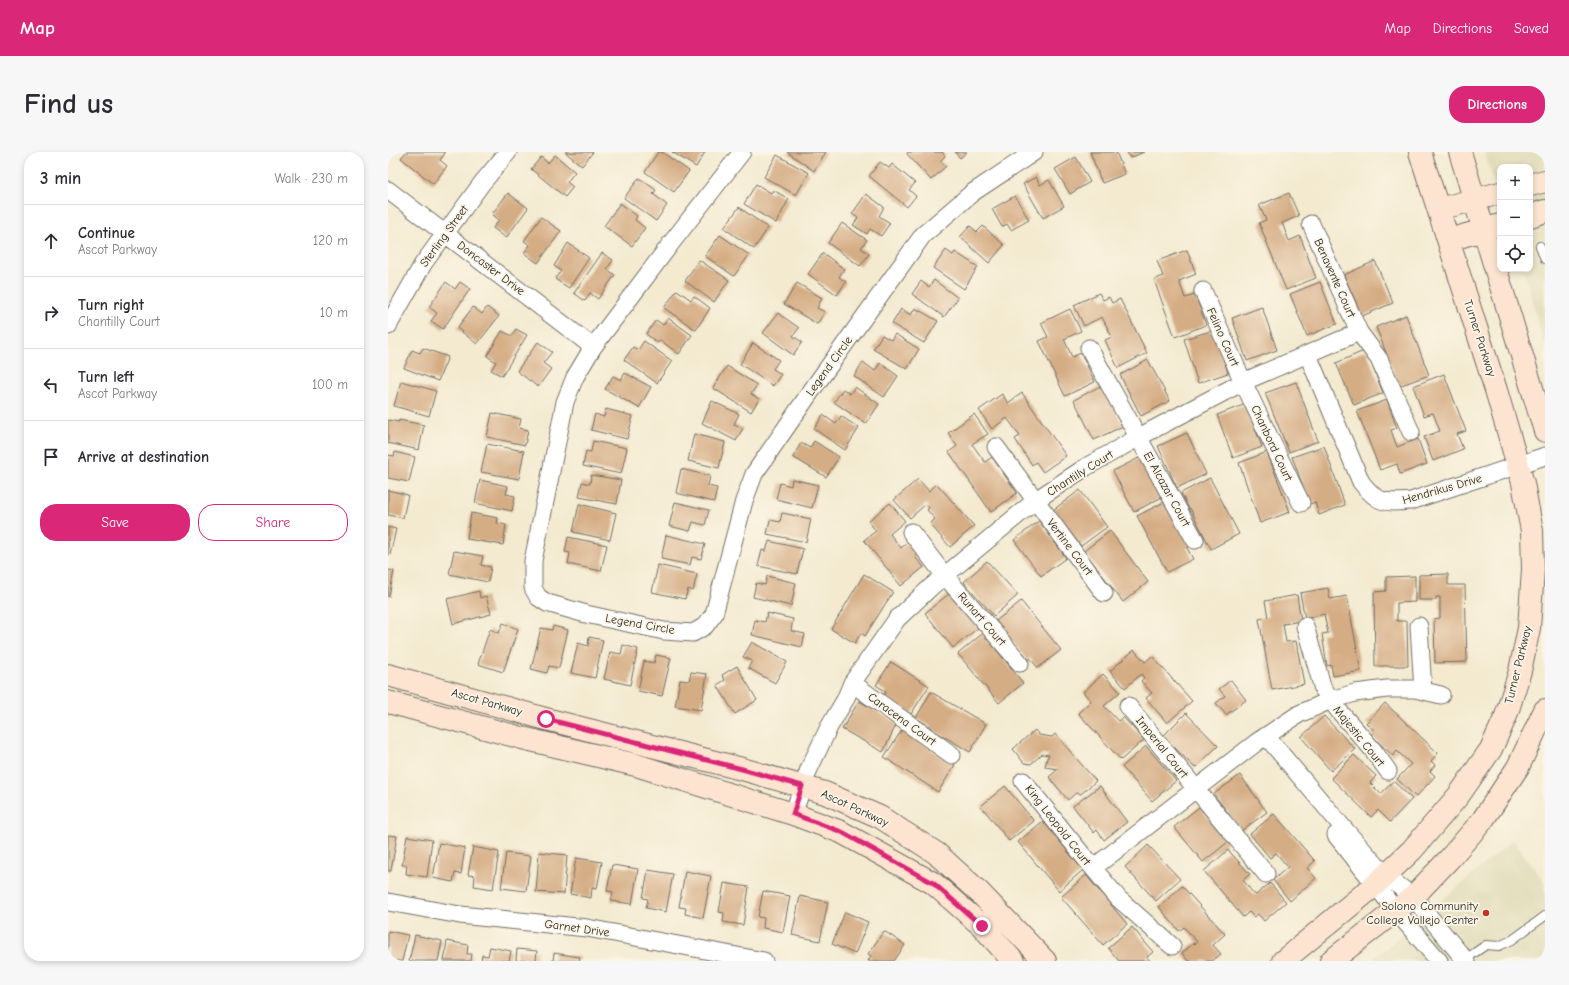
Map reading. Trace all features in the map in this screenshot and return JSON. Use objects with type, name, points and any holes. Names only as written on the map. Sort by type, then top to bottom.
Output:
[{"type":"street","name":"Sterling Street","points":[[388,326],[423,264],[482,183],[508,152]]},
{"type":"street","name":"Legend Circle","points":[[742,152],[593,347],[575,377],[565,402],[533,561],[533,588],[538,597],[548,603],[586,614],[664,631],[693,633],[705,626],[714,614],[744,501],[754,474],[814,387],[923,235],[972,193],[1034,152]]},
{"type":"street","name":"Turner Parkway","points":[[1283,961],[1380,880],[1412,850],[1459,795],[1491,749],[1506,716],[1520,671],[1529,628],[1533,569],[1532,531],[1523,482],[1496,390],[1420,152]]},
{"type":"street","points":[[1460,152],[1475,200],[1492,227],[1545,431]]},
{"type":"street","points":[[1533,184],[1545,181]]},
{"type":"street","name":"Doncaster Drive","points":[[388,190],[593,347]]},
{"type":"street","points":[[1439,210],[1497,194]]},
{"type":"street","points":[[1533,215],[1545,211]]},
{"type":"street","name":"Benavente Court","points":[[1311,224],[1359,332],[1379,359],[1411,432]]},
{"type":"street","points":[[1449,240],[1492,227]]},
{"type":"street","name":"Felino Court","points":[[1203,291],[1243,382]]},
{"type":"street","name":"Chantilly Court","points":[[793,814],[796,785],[822,729],[845,700],[852,684],[897,619],[931,586],[1036,500],[1086,467],[1243,382],[1359,332]]},
{"type":"street","name":"El Alcazar Court","points":[[1089,348],[1195,540]]},
{"type":"street","name":"Hendrikus Drive","points":[[1308,354],[1361,482],[1370,494],[1378,500],[1389,503],[1411,501],[1545,456]]},
{"type":"street","name":"Chanbord Court","points":[[1243,382],[1301,503]]},
{"type":"street","name":"Vertine Court","points":[[996,447],[1104,593]]},
{"type":"street","name":"Runart Court","points":[[911,532],[945,576],[1020,663]]},
{"type":"street","name":"Majestic Court","points":[[1305,626],[1323,689],[1373,750],[1388,771]]},
{"type":"street","points":[[1419,626],[1423,690]]},
{"type":"street","name":"Ascot Parkway","points":[[388,675],[546,719],[742,769],[825,793],[880,817],[936,853],[980,892],[1045,961]]},
{"type":"street","name":"Caracena Court","points":[[852,684],[952,755]]},
{"type":"street","points":[[1092,868],[1262,739],[1299,714],[1331,700],[1355,693],[1387,688],[1423,690],[1441,695]]},
{"type":"street","points":[[388,702],[522,738],[636,765],[793,814],[842,832],[933,883],[982,926],[1013,961]]},
{"type":"street","name":"Imperial Court","points":[[1128,706],[1266,874]]},
{"type":"street","points":[[1331,961],[1413,897],[1482,821],[1518,767],[1545,710]]},
{"type":"street","points":[[1262,739],[1380,880],[1396,911],[1439,961]]},
{"type":"street","name":"King Leopold Court","points":[[1023,781],[1092,868],[1119,899],[1172,946]]},
{"type":"street","points":[[1380,880],[1413,897],[1465,961]]},
{"type":"street","name":"Garnet Drive","points":[[388,902],[460,916],[587,928],[764,961]]},
{"type":"lane","points":[[1540,246],[1545,259]]},
{"type":"lane","points":[[1465,961],[1486,945],[1499,946],[1512,940],[1545,916]]},
{"type":"shaded area","points":[[1484,152],[1545,152],[1545,349],[1525,272],[1533,272],[1533,164],[1497,164],[1497,190]]},
{"type":"shaded area","name":"Solono Community College Vallejo Center","points":[[1513,840],[1545,883],[1545,961],[1371,961]]},
{"type":"building","points":[[406,152],[444,152],[445,153],[440,160],[447,166],[433,184],[401,158]]},
{"type":"building","points":[[565,152],[593,152],[582,166]]},
{"type":"building","points":[[658,152],[662,152],[689,171],[674,192],[645,172]]},
{"type":"building","points":[[672,152],[705,152],[696,167]]},
{"type":"building","points":[[787,152],[826,152],[814,171]]},
{"type":"building","points":[[908,152],[942,152],[945,156],[940,161],[946,166],[931,180],[907,154]]},
{"type":"building","points":[[955,152],[967,152],[960,158]]},
{"type":"building","points":[[1090,152],[1116,152],[1125,174],[1102,183]]},
{"type":"building","points":[[1127,152],[1144,152],[1130,158]]},
{"type":"building","points":[[555,155],[575,172],[567,182],[573,187],[565,197],[531,169],[541,157],[548,163]]},
{"type":"building","points":[[777,155],[809,173],[796,195],[764,177]]},
{"type":"building","points":[[1076,157],[1090,182],[1070,194],[1055,169]]},
{"type":"building","points":[[880,162],[889,168],[892,164],[915,183],[909,190],[916,196],[907,207],[869,176]]},
{"type":"building","points":[[1036,177],[1040,185],[1049,180],[1064,206],[1043,218],[1023,184]]},
{"type":"building","points":[[639,178],[656,190],[653,194],[667,205],[656,221],[624,198]]},
{"type":"building","points":[[756,184],[771,193],[773,190],[789,199],[776,223],[744,204]]},
{"type":"building","points":[[508,193],[528,208],[506,238],[493,228],[499,220],[492,214]]},
{"type":"building","points":[[1289,193],[1299,216],[1282,223],[1289,241],[1300,236],[1316,278],[1286,290],[1259,223],[1266,220],[1259,205]]},
{"type":"building","points":[[866,194],[884,207],[879,216],[890,223],[881,236],[870,229],[867,234],[853,225],[858,218],[852,214]]},
{"type":"building","points":[[1015,196],[1029,220],[1011,230],[1007,224],[1002,227],[992,209]]},
{"type":"building","points":[[620,203],[637,216],[635,220],[645,228],[632,246],[604,226]]},
{"type":"building","points":[[739,207],[768,228],[754,249],[724,228]]},
{"type":"building","points":[[541,217],[561,231],[538,263],[524,253],[530,245],[524,241]]},
{"type":"building","points":[[842,223],[867,240],[861,248],[869,254],[860,266],[828,243]]},
{"type":"building","points":[[970,226],[977,232],[983,226],[1004,245],[989,263],[960,237]]},
{"type":"building","points":[[720,235],[749,255],[734,276],[705,256]]},
{"type":"building","points":[[568,243],[589,258],[569,288],[555,279],[561,271],[554,266]]},
{"type":"building","points":[[946,250],[953,255],[955,252],[978,267],[964,289],[933,268]]},
{"type":"building","points":[[1187,250],[1196,274],[1179,281],[1185,298],[1195,295],[1206,325],[1175,337],[1154,280],[1163,276],[1157,261]]},
{"type":"building","points":[[602,253],[613,260],[607,269],[615,275],[598,299],[590,293],[585,301],[574,293]]},
{"type":"building","points":[[823,253],[844,269],[839,277],[846,282],[837,295],[808,274]]},
{"type":"building","points":[[699,260],[729,280],[714,302],[685,281]]},
{"type":"building","points":[[1375,261],[1393,303],[1362,316],[1344,275]]},
{"type":"building","points":[[934,280],[958,298],[944,317],[912,294],[921,281],[929,287]]},
{"type":"building","points":[[446,282],[455,289],[460,282],[470,289],[443,329],[431,321],[437,313],[429,307]]},
{"type":"building","points":[[1320,282],[1337,324],[1307,336],[1290,294]]},
{"type":"building","points":[[797,283],[822,298],[817,308],[825,312],[817,324],[784,304]]},
{"type":"building","points":[[677,290],[691,300],[694,296],[710,308],[696,330],[664,308]]},
{"type":"building","points":[[1099,293],[1103,300],[1109,297],[1112,303],[1120,299],[1147,353],[1118,368],[1105,340],[1112,337],[1102,317],[1084,326],[1074,305]]},
{"type":"building","points":[[473,307],[482,314],[487,307],[499,316],[477,344],[457,328]]},
{"type":"building","points":[[1262,307],[1277,350],[1247,361],[1232,318]]},
{"type":"building","points":[[915,308],[938,321],[924,343],[892,324],[901,309],[911,315]]},
{"type":"building","points":[[1070,309],[1081,331],[1064,339],[1072,357],[1081,353],[1095,382],[1065,396],[1039,341],[1048,337],[1041,323]]},
{"type":"building","points":[[778,313],[799,328],[793,336],[802,342],[793,355],[763,333]]},
{"type":"building","points":[[1406,315],[1429,375],[1399,386],[1376,327]]},
{"type":"building","points":[[668,318],[692,335],[679,354],[660,340],[658,343],[646,334],[656,320],[663,325]]},
{"type":"building","points":[[516,329],[527,335],[502,376],[491,370],[496,362],[487,356],[502,331],[512,336]]},
{"type":"building","points":[[1214,330],[1228,373],[1198,383],[1184,339]]},
{"type":"building","points":[[895,334],[919,349],[907,369],[873,349],[882,335],[891,340]]},
{"type":"building","points":[[644,341],[672,361],[657,383],[624,360],[633,347],[638,350]]},
{"type":"building","points":[[538,342],[552,352],[543,363],[551,369],[538,387],[517,371]]},
{"type":"building","points":[[753,343],[779,360],[773,369],[781,374],[773,386],[740,364]]},
{"type":"building","points":[[423,348],[448,357],[438,381],[404,368],[412,350],[420,353]]},
{"type":"building","points":[[1366,350],[1383,393],[1354,405],[1336,363]]},
{"type":"building","points":[[1148,360],[1170,401],[1141,416],[1120,375]]},
{"type":"building","points":[[863,362],[875,371],[880,363],[898,376],[884,397],[854,376]]},
{"type":"building","points":[[727,366],[757,385],[751,394],[759,399],[751,412],[713,388]]},
{"type":"building","points":[[625,373],[651,387],[639,408],[605,389],[613,376],[621,380]]},
{"type":"building","points":[[1444,374],[1466,431],[1457,434],[1463,449],[1433,461],[1424,437],[1440,431],[1433,413],[1424,416],[1413,386]]},
{"type":"building","points":[[401,381],[436,391],[429,416],[394,406]]},
{"type":"building","points":[[1296,382],[1318,441],[1289,452],[1265,393]]},
{"type":"building","points":[[1102,385],[1123,426],[1094,440],[1074,400]]},
{"type":"building","points":[[855,387],[879,404],[866,424],[834,402],[843,389],[850,394]]},
{"type":"building","points":[[1022,393],[1066,456],[1043,472],[1036,462],[1032,465],[1015,439],[1020,436],[1007,418],[992,429],[979,410],[1002,394],[1008,403]]},
{"type":"building","points":[[1387,400],[1397,428],[1391,430],[1397,447],[1418,439],[1427,464],[1400,474],[1397,464],[1380,470],[1357,411]]},
{"type":"building","points":[[712,401],[739,414],[734,424],[743,428],[736,441],[702,423]]},
{"type":"building","points":[[1246,404],[1262,447],[1233,458],[1217,415]]},
{"type":"building","points":[[606,409],[633,416],[627,439],[591,430],[595,414],[604,417]]},
{"type":"building","points":[[492,413],[521,419],[519,428],[528,430],[525,445],[487,437]]},
{"type":"building","points":[[974,414],[988,434],[972,444],[985,462],[992,457],[1017,493],[991,512],[949,452],[957,446],[948,433]]},
{"type":"building","points":[[823,415],[836,424],[841,416],[859,428],[845,450],[814,429]]},
{"type":"building","points":[[388,420],[399,422],[399,420],[424,425],[419,450],[388,443]]},
{"type":"building","points":[[1187,433],[1206,474],[1177,488],[1158,446]]},
{"type":"building","points":[[694,434],[725,442],[719,468],[688,461]]},
{"type":"building","points":[[593,441],[627,448],[621,474],[583,466],[586,451],[591,452]]},
{"type":"building","points":[[814,441],[839,457],[826,477],[793,457],[801,443],[810,448]]},
{"type":"building","points":[[487,444],[524,451],[519,479],[481,472]]},
{"type":"building","points":[[1324,446],[1345,505],[1319,515],[1315,502],[1310,504],[1292,457]]},
{"type":"building","points":[[395,452],[415,457],[409,482],[388,478],[388,455],[394,456]]},
{"type":"building","points":[[1267,452],[1290,512],[1260,523],[1239,463]]},
{"type":"building","points":[[1141,457],[1162,497],[1134,512],[1113,471]]},
{"type":"building","points":[[681,469],[710,476],[708,486],[717,488],[714,502],[676,493]]},
{"type":"building","points":[[591,475],[621,480],[617,504],[579,497],[582,482],[590,484]]},
{"type":"building","points":[[1210,478],[1239,534],[1211,549],[1181,493]]},
{"type":"building","points":[[792,479],[818,485],[812,508],[776,499],[780,483],[791,486]]},
{"type":"building","points":[[918,479],[929,491],[937,484],[974,526],[950,547],[930,524],[935,519],[927,510],[929,508],[926,504],[910,518],[894,500]]},
{"type":"building","points":[[480,480],[508,486],[506,494],[515,496],[512,511],[475,503]]},
{"type":"building","points":[[388,490],[408,495],[403,518],[388,515]]},
{"type":"building","points":[[1080,490],[1107,527],[1081,546],[1053,510]]},
{"type":"building","points":[[1166,501],[1190,546],[1187,548],[1193,559],[1167,572],[1137,516]]},
{"type":"building","points":[[675,502],[709,510],[705,525],[693,522],[690,531],[669,526]]},
{"type":"building","points":[[890,503],[905,521],[890,534],[901,548],[908,542],[919,554],[915,557],[924,567],[901,586],[864,540],[876,531],[868,521]]},
{"type":"building","points":[[579,504],[616,513],[610,540],[573,532]]},
{"type":"building","points":[[471,513],[498,518],[497,523],[506,525],[503,545],[467,539]]},
{"type":"building","points":[[782,513],[811,519],[806,542],[767,534],[770,520],[780,522]]},
{"type":"building","points":[[1039,521],[1066,558],[1041,576],[1014,540]]},
{"type":"building","points":[[388,527],[396,529],[390,555],[388,554]]},
{"type":"building","points":[[1110,531],[1148,582],[1123,602],[1084,551]]},
{"type":"building","points":[[666,535],[705,544],[701,559],[692,557],[690,565],[661,559]]},
{"type":"building","points":[[568,537],[607,545],[601,571],[568,564],[570,553],[565,552]]},
{"type":"building","points":[[769,541],[803,549],[797,574],[758,566],[762,550],[766,551]]},
{"type":"building","points":[[454,551],[483,556],[481,565],[491,567],[488,582],[449,574]]},
{"type":"building","points":[[987,561],[1018,595],[994,616],[964,582]]},
{"type":"building","points":[[658,565],[697,574],[693,591],[688,589],[685,599],[652,592]]},
{"type":"building","points":[[388,570],[394,571],[389,597],[388,597]]},
{"type":"building","points":[[864,574],[893,592],[865,636],[861,633],[855,643],[831,629]]},
{"type":"building","points":[[1448,574],[1448,585],[1465,585],[1467,662],[1435,663],[1434,619],[1440,618],[1440,597],[1436,597],[1436,600],[1419,600],[1419,575]]},
{"type":"building","points":[[767,576],[796,583],[791,606],[753,597],[756,583],[765,585]]},
{"type":"building","points":[[1415,576],[1415,602],[1397,603],[1397,621],[1407,621],[1408,666],[1375,666],[1374,592],[1386,591],[1386,577]]},
{"type":"building","points":[[1328,588],[1330,599],[1347,596],[1361,671],[1333,676],[1331,665],[1327,666],[1322,634],[1328,633],[1324,614],[1305,619],[1300,593]]},
{"type":"building","points":[[479,591],[480,598],[486,596],[491,614],[453,624],[447,599]]},
{"type":"building","points":[[950,593],[978,628],[953,648],[925,613]]},
{"type":"building","points":[[1297,595],[1301,621],[1283,624],[1286,642],[1296,641],[1304,684],[1272,690],[1259,619],[1268,617],[1265,601]]},
{"type":"building","points":[[1021,601],[1061,650],[1038,668],[1030,658],[1027,660],[996,621]]},
{"type":"building","points":[[767,613],[793,619],[791,631],[805,634],[802,647],[752,635],[755,620],[765,622]]},
{"type":"building","points":[[503,623],[518,629],[503,672],[478,664],[490,629],[499,633]]},
{"type":"building","points":[[553,626],[568,630],[559,668],[549,666],[547,673],[531,669],[541,628],[552,630]]},
{"type":"building","points":[[983,633],[1023,683],[999,703],[958,654]]},
{"type":"building","points":[[589,637],[603,640],[595,678],[571,673],[578,643],[588,646]]},
{"type":"building","points":[[752,642],[787,662],[775,683],[748,668],[752,661],[743,657]]},
{"type":"building","points":[[623,645],[638,649],[630,685],[604,679],[610,652],[621,654]]},
{"type":"building","points":[[1134,650],[1145,662],[1152,656],[1192,701],[1167,723],[1146,698],[1152,693],[1141,681],[1144,678],[1141,674],[1125,688],[1110,671]]},
{"type":"building","points":[[656,655],[671,658],[662,696],[638,691],[644,661],[654,663]]},
{"type":"building","points":[[891,662],[929,686],[911,714],[883,696],[886,692],[876,685]]},
{"type":"building","points":[[737,666],[757,700],[735,714],[717,685],[725,680],[722,675]]},
{"type":"building","points":[[691,672],[707,674],[701,710],[675,706],[680,680],[689,681]]},
{"type":"building","points":[[1103,674],[1120,692],[1104,706],[1118,721],[1123,717],[1144,740],[1121,760],[1078,713],[1091,701],[1083,692]]},
{"type":"building","points":[[1231,680],[1246,700],[1226,715],[1216,703],[1225,696],[1219,689]]},
{"type":"building","points":[[931,692],[986,724],[970,752],[916,718]]},
{"type":"building","points":[[859,701],[897,723],[883,752],[842,729]]},
{"type":"building","points":[[1385,703],[1438,753],[1431,761],[1435,765],[1430,771],[1435,776],[1416,797],[1397,779],[1411,764],[1397,751],[1393,756],[1371,735],[1375,731],[1366,723]]},
{"type":"building","points":[[1186,713],[1218,746],[1195,768],[1163,736]]},
{"type":"building","points":[[1324,716],[1355,749],[1331,771],[1301,737]]},
{"type":"building","points":[[902,730],[955,765],[938,792],[884,757]]},
{"type":"building","points":[[1035,730],[1039,735],[1052,737],[1055,734],[1096,781],[1081,794],[1076,793],[1068,800],[1049,777],[1058,769],[1045,767],[1049,755],[1042,754],[1031,764],[1024,763],[1013,749]]},
{"type":"building","points":[[1146,746],[1176,781],[1152,801],[1122,767]]},
{"type":"building","points":[[1354,755],[1376,776],[1370,783],[1381,794],[1393,781],[1412,799],[1390,822],[1378,810],[1371,817],[1331,778]]},
{"type":"building","points":[[1240,775],[1267,812],[1241,831],[1214,794]]},
{"type":"building","points":[[1005,786],[1034,821],[1009,841],[981,806]]},
{"type":"building","points":[[1100,786],[1127,822],[1104,840],[1097,830],[1094,833],[1073,806]]},
{"type":"building","points":[[1199,807],[1228,842],[1203,862],[1174,827]]},
{"type":"building","points":[[1274,814],[1315,861],[1307,868],[1316,878],[1290,901],[1273,880],[1288,867],[1276,853],[1270,858],[1250,834]]},
{"type":"building","points":[[1043,821],[1083,870],[1059,891],[1018,842]]},
{"type":"building","points":[[388,835],[397,836],[391,871],[388,871]]},
{"type":"building","points":[[407,836],[432,840],[427,877],[406,874],[407,865],[402,865]]},
{"type":"building","points":[[439,843],[465,848],[461,874],[455,873],[453,882],[433,878]]},
{"type":"building","points":[[1148,845],[1180,879],[1156,901],[1125,867]]},
{"type":"building","points":[[473,847],[499,852],[493,889],[474,886],[475,876],[468,875]]},
{"type":"building","points":[[1228,850],[1250,874],[1243,880],[1253,893],[1256,895],[1270,883],[1286,902],[1264,921],[1258,914],[1254,917],[1249,912],[1243,917],[1204,871]]},
{"type":"building","points":[[539,852],[567,855],[564,894],[536,892]]},
{"type":"building","points":[[506,853],[531,856],[526,891],[501,888]]},
{"type":"building","points":[[576,858],[602,862],[597,889],[592,888],[591,898],[570,894]]},
{"type":"building","points":[[612,865],[638,869],[632,904],[611,901],[613,892],[607,891]]},
{"type":"building","points":[[648,870],[673,874],[666,912],[646,908],[648,899],[643,898]]},
{"type":"building","points":[[685,871],[711,876],[703,918],[685,914],[686,908],[679,907]]},
{"type":"building","points":[[1086,875],[1127,924],[1103,945],[1061,897]]},
{"type":"building","points":[[724,883],[749,887],[743,925],[723,922],[724,913],[719,912]]},
{"type":"building","points":[[1182,886],[1225,934],[1213,945],[1221,954],[1212,961],[1188,961],[1182,953],[1197,942],[1184,927],[1179,931],[1159,907]]},
{"type":"building","points":[[763,891],[790,896],[783,932],[763,928],[764,918],[758,917]]},
{"type":"building","points":[[800,896],[828,902],[820,941],[792,935]]},
{"type":"building","points":[[845,912],[868,922],[855,954],[832,944]]},
{"type":"building","points":[[1132,927],[1153,952],[1147,957],[1150,961],[1119,961],[1108,948]]},
{"type":"building","points":[[388,931],[408,935],[402,961],[388,961]]},
{"type":"building","points":[[884,931],[905,945],[894,961],[868,961],[871,956],[868,954]]},
{"type":"building","points":[[415,935],[442,941],[438,961],[409,961]]},
{"type":"building","points":[[447,941],[468,945],[467,954],[472,954],[471,961],[444,961]]},
{"type":"building","points":[[490,947],[511,951],[509,961],[481,961],[482,955],[488,956]]},
{"type":"building","points":[[517,949],[537,951],[536,960],[539,961],[516,961]]},
{"type":"building","points":[[554,953],[580,957],[579,961],[553,961]]},
{"type":"place","name":"Solono Community College Vallejo Center","points":[[1486,913]]},
{"type":"route","points":[[546,719],[742,769],[802,786],[793,814],[842,832],[933,883],[982,926]]}]
